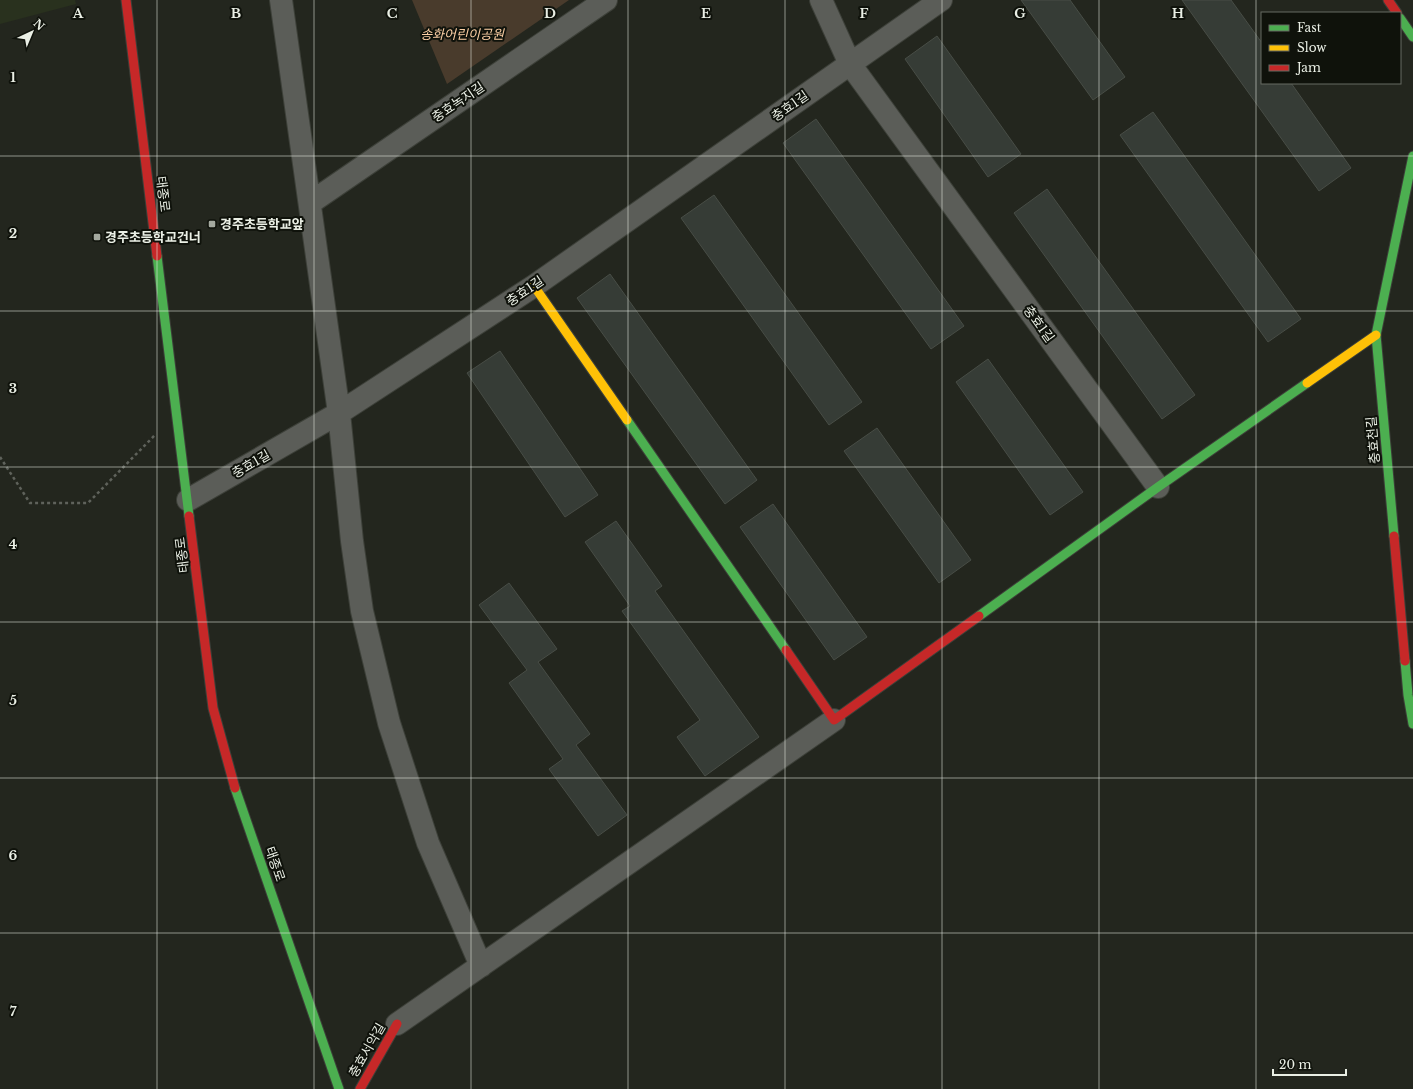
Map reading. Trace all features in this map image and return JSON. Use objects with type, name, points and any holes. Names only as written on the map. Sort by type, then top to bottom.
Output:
[{"type":"street","name":"태종로","points":[[126,0],[213,708],[232,780],[339,1089]]},
{"type":"street","name":"충효녹지길","points":[[310,203],[606,0]]},
{"type":"street","points":[[821,0],[850,64]]},
{"type":"street","name":"충효1길","points":[[188,500],[339,413],[534,286],[941,0]]},
{"type":"street","points":[[1388,0],[1396,12]]},
{"type":"street","points":[[286,2],[310,203],[339,413],[352,541],[362,611],[389,723],[428,842],[481,966]]},
{"type":"street","points":[[1401,19],[1413,37]]},
{"type":"street","name":"충효1길","points":[[850,64],[1158,487]]},
{"type":"street","name":"충효천길","points":[[1413,156],[1376,335],[1408,695],[1413,724]]},
{"type":"street","points":[[534,286],[834,720]]},
{"type":"street","points":[[397,1024],[834,720],[1158,487],[1376,335]]},
{"type":"street","name":"충효서악길","points":[[360,1089],[397,1024]]},
{"type":"path","points":[[0,457],[30,503],[88,504],[177,412]]},
{"type":"shaded area","points":[[0,0],[75,0],[76,4],[0,24]]},
{"type":"green space","name":"송화어린이공원","points":[[412,0],[569,0],[447,84]]},
{"type":"building","points":[[1021,0],[1070,0],[1125,77],[1093,100]]},
{"type":"building","points":[[1182,0],[1231,0],[1261,42],[1261,84],[1292,84],[1351,168],[1319,191]]},
{"type":"building","points":[[937,36],[1021,154],[988,177],[905,59]]},
{"type":"building","points":[[1153,112],[1301,319],[1268,342],[1120,135]]},
{"type":"building","points":[[816,119],[964,326],[931,349],[783,143]]},
{"type":"building","points":[[1047,189],[1195,395],[1162,419],[1014,213]]},
{"type":"building","points":[[714,195],[862,402],[829,425],[681,218]]},
{"type":"building","points":[[610,274],[757,480],[725,504],[577,298]]},
{"type":"building","points":[[500,351],[598,495],[565,517],[467,373]]},
{"type":"building","points":[[988,359],[1083,492],[1050,515],[956,382]]},
{"type":"building","points":[[877,428],[971,560],[939,583],[844,451]]},
{"type":"building","points":[[773,504],[867,637],[834,660],[740,527]]},
{"type":"building","points":[[616,521],[662,586],[655,591],[759,737],[705,776],[677,737],[700,720],[622,611],[630,606],[585,542]]},
{"type":"building","points":[[509,583],[557,649],[538,662],[590,734],[576,745],[627,815],[598,836],[549,769],[563,759],[509,683],[527,670],[479,605]]},
{"type":"traffic: fast","points":[[1401,19],[1413,37]]},
{"type":"traffic: fast","points":[[1394,536],[1376,335],[1413,156]]},
{"type":"traffic: fast","points":[[157,256],[189,516]]},
{"type":"traffic: fast","points":[[979,616],[1158,487],[1307,383]]},
{"type":"traffic: fast","points":[[627,420],[786,650]]},
{"type":"traffic: fast","points":[[1405,661],[1408,695],[1413,724]]},
{"type":"traffic: fast","points":[[235,788],[339,1089]]},
{"type":"traffic: slow","points":[[534,286],[627,420]]},
{"type":"traffic: slow","points":[[1307,383],[1376,335]]},
{"type":"traffic: jam","points":[[126,0],[157,256]]},
{"type":"traffic: jam","points":[[1388,0],[1396,12]]},
{"type":"traffic: jam","points":[[189,516],[213,708],[235,788]]},
{"type":"traffic: jam","points":[[1394,536],[1405,661]]},
{"type":"traffic: jam","points":[[786,650],[834,720],[979,616]]},
{"type":"traffic: jam","points":[[360,1089],[397,1024]]},
{"type":"place","name":"경주초등학교앞","points":[[212,224]]},
{"type":"place","name":"경주초등학교건너","points":[[97,237]]}]
